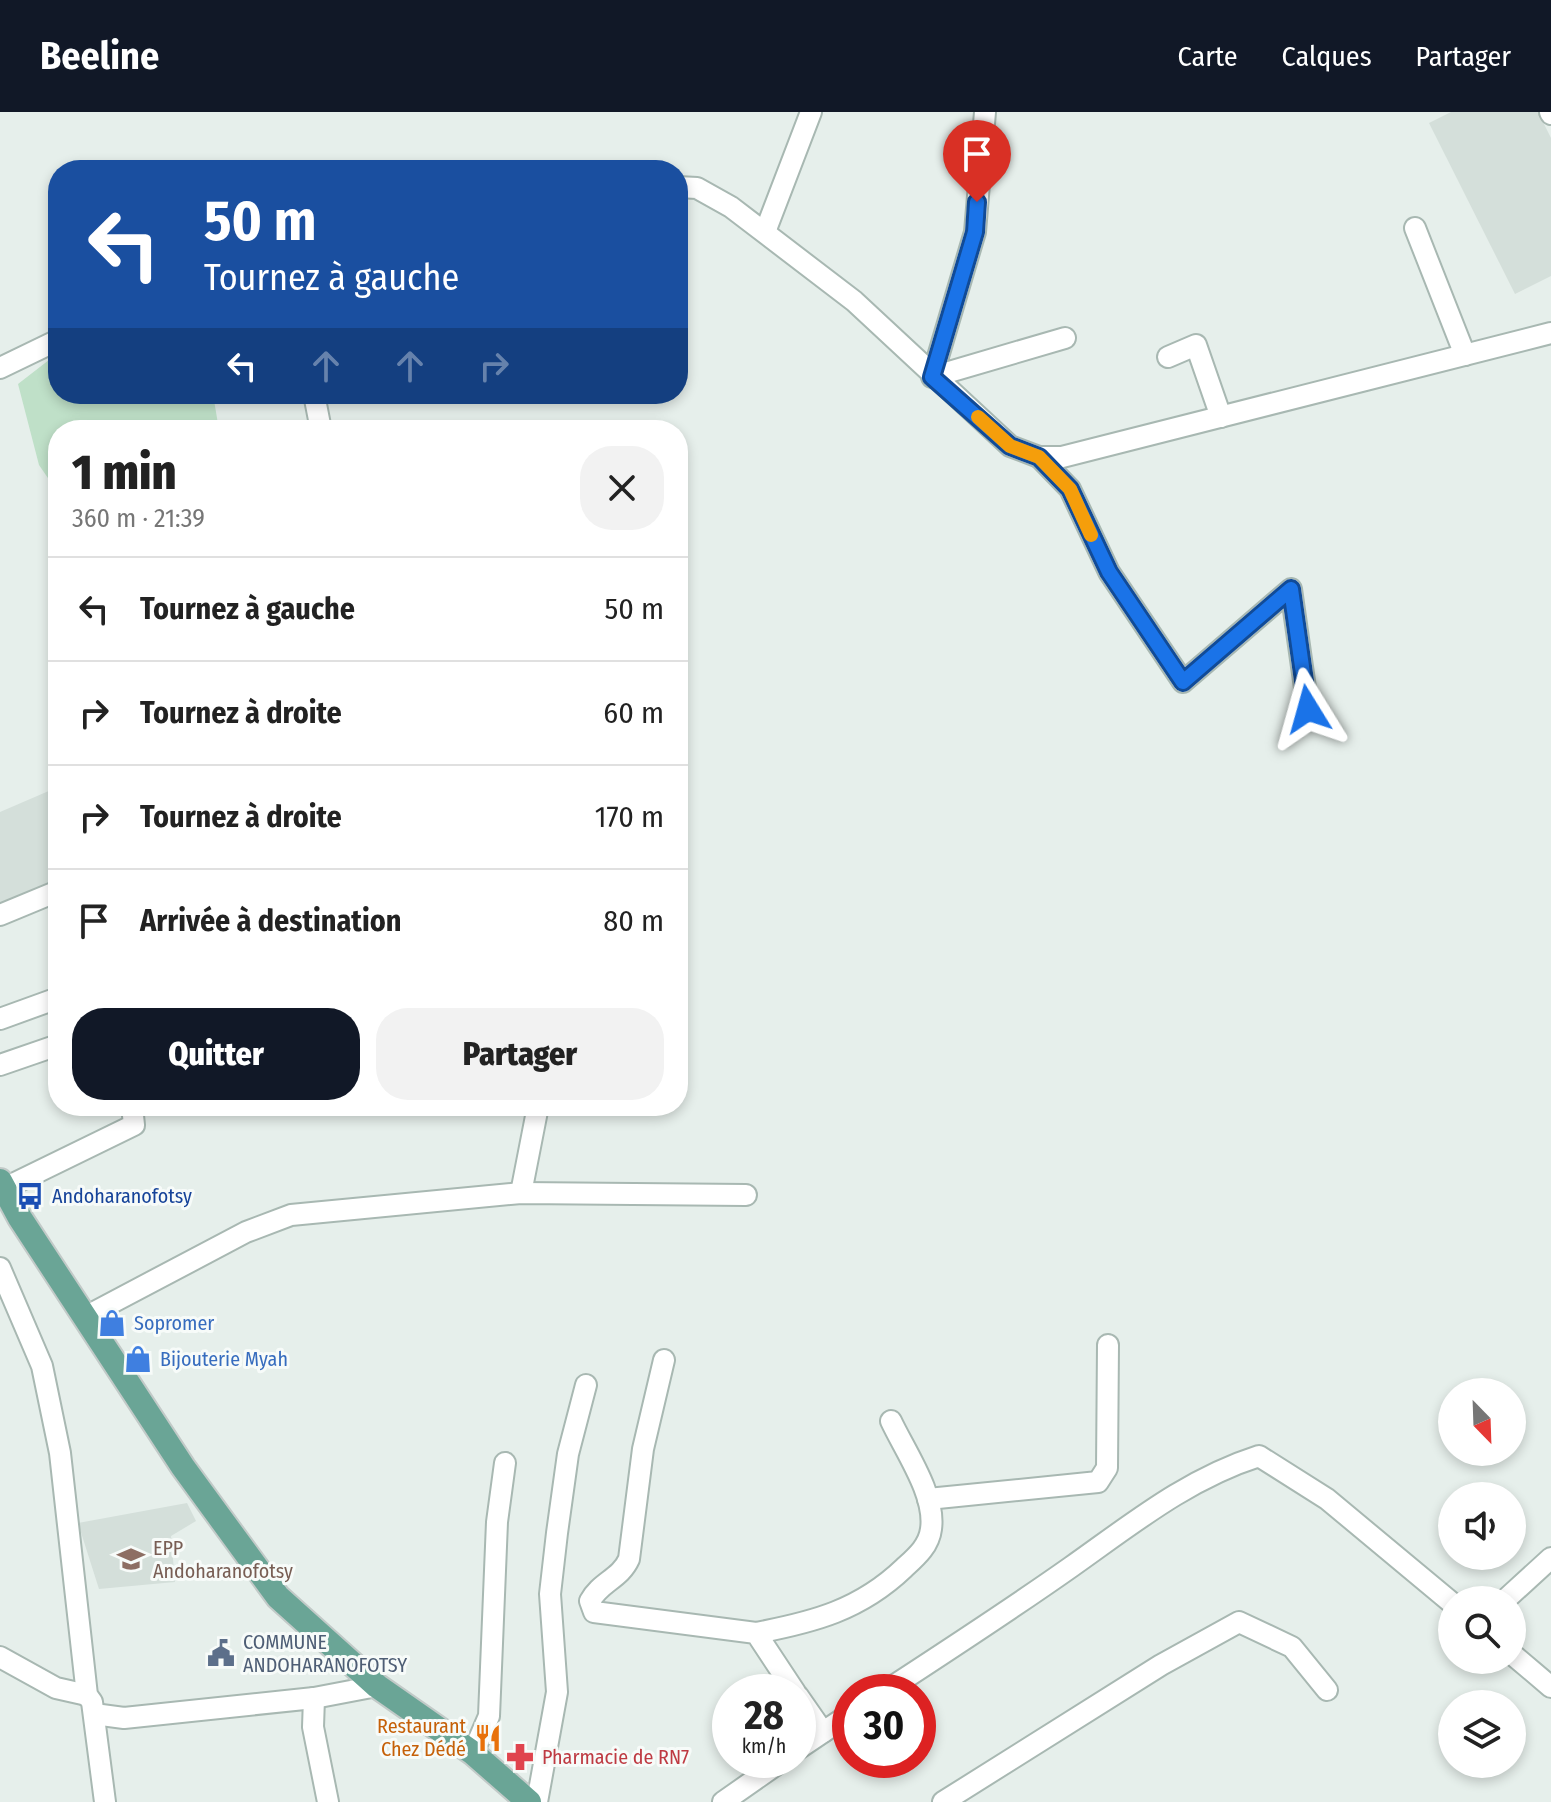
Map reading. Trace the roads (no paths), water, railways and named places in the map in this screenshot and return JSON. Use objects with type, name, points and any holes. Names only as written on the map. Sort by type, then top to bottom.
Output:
[{"type":"main road","points":[[6,1199],[183,1467],[278,1597],[377,1686],[473,1753],[529,1801]]},
{"type":"street","points":[[765,232],[811,112]]},
{"type":"street","points":[[932,377],[975,232],[985,112]]},
{"type":"street","points":[[688,188],[697,188],[765,232],[854,301],[932,377],[1010,446],[1039,457],[1062,457],[1551,333]]},
{"type":"street","points":[[1415,228],[1465,355]]},
{"type":"street","points":[[932,377],[1065,338]]},
{"type":"street","points":[[0,368],[48,345]]},
{"type":"street","points":[[1168,357],[1196,345],[1221,417]]},
{"type":"street","points":[[1039,457],[1070,489],[1109,572],[1183,682],[1291,589],[1308,709]]},
{"type":"street","points":[[0,915],[48,895]]},
{"type":"street","points":[[0,1019],[48,1002]]},
{"type":"street","points":[[0,1065],[48,1048]]},
{"type":"street","points":[[6,1199],[134,1125],[133,1116]]},
{"type":"street","points":[[521,1193],[536,1116]]},
{"type":"street","points":[[85,1317],[246,1232],[291,1215],[521,1193],[746,1195]]},
{"type":"street","points":[[0,1268],[42,1366],[60,1453],[90,1705],[105,1802]]},
{"type":"street","points":[[928,1499],[1098,1482],[1107,1468],[1108,1345]]},
{"type":"street","points":[[664,1360],[643,1449],[629,1559],[623,1573],[596,1590],[590,1601],[594,1612],[756,1633],[805,1624],[878,1593],[923,1551],[931,1529],[928,1499],[891,1421]]},
{"type":"street","points":[[529,1801],[557,1692],[550,1594],[568,1454],[586,1385]]},
{"type":"street","points":[[912,1674],[988,1624],[1167,1497],[1227,1466],[1259,1456],[1327,1499],[1438,1591]]},
{"type":"street","points":[[473,1753],[489,1716],[497,1522],[505,1463]]},
{"type":"street","points":[[1520,1586],[1551,1558]]},
{"type":"street","points":[[943,1802],[1161,1665],[1239,1622],[1292,1647],[1327,1690]]},
{"type":"street","points":[[756,1633],[784,1674]]},
{"type":"street","points":[[0,1657],[90,1705],[124,1718],[314,1698],[377,1686]]},
{"type":"street","points":[[1526,1666],[1551,1687]]},
{"type":"street","points":[[314,1698],[313,1727],[328,1802]]},
{"type":"street","points":[[816,1722],[823,1732]]},
{"type":"street","points":[[816,1737],[832,1726]]},
{"type":"street","points":[[723,1802],[757,1778]]},
{"type":"place","name":"Andoharanofotsy","points":[[30,1196]]},
{"type":"place","name":"Sopromer","points":[[112,1323]]},
{"type":"place","name":"Bijouterie Myah","points":[[138,1359]]},
{"type":"place","name":"EPP Andoharanofotsy","points":[[131,1559]]},
{"type":"place","name":"COMMUNE ANDOHARANOFOTSY","points":[[221,1653]]},
{"type":"place","name":"Restaurant Chez Dédé","points":[[488,1738]]},
{"type":"place","name":"Pharmacie de RN7","points":[[520,1757]]}]
